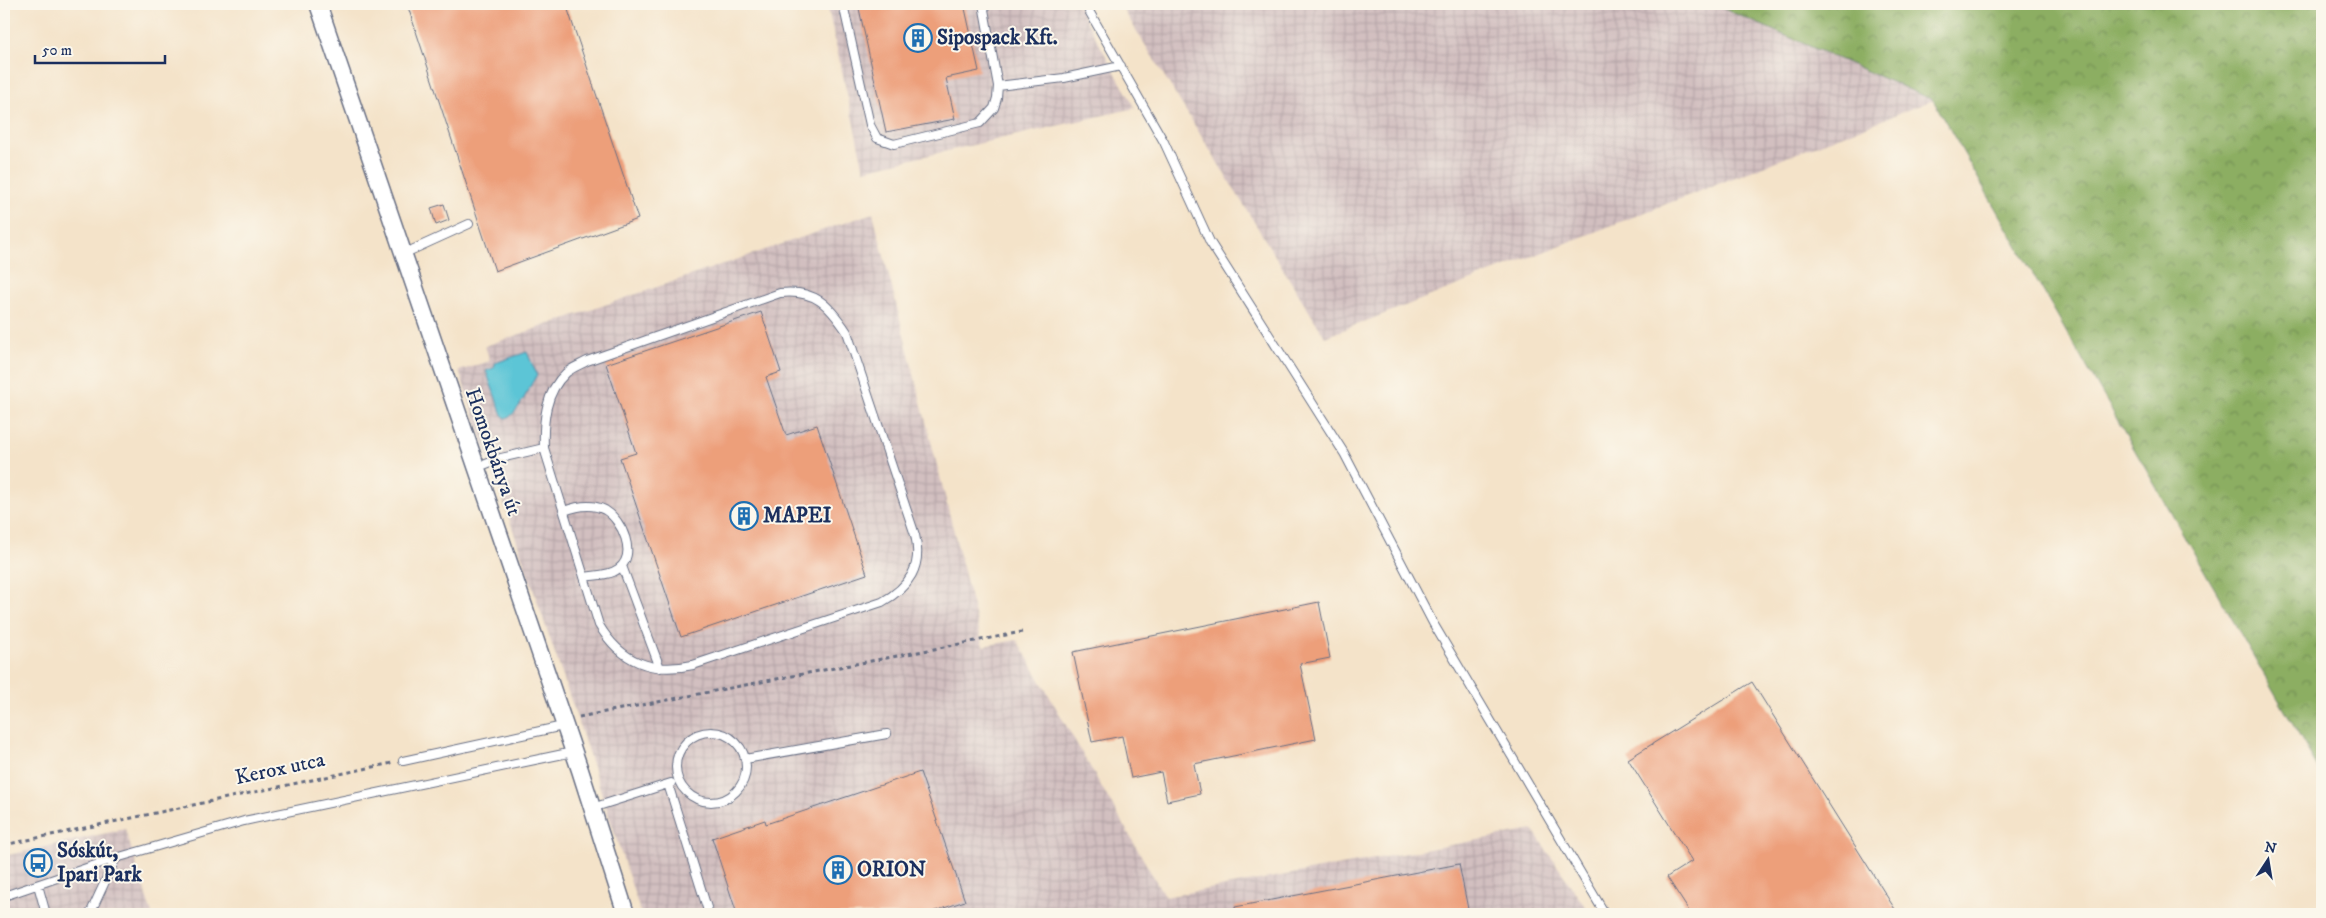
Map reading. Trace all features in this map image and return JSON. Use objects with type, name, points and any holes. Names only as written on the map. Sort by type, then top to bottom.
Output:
[{"type":"street","name":"Homokbánya út","points":[[318,4],[592,808],[626,914]]},
{"type":"lane","points":[[844,4],[870,125],[877,138],[894,144],[980,123],[994,108],[998,86],[983,4]]},
{"type":"lane","points":[[1085,4],[1164,142],[1210,242],[1344,454],[1433,623],[1605,914]]},
{"type":"lane","points":[[998,86],[1064,78],[1121,66]]},
{"type":"lane","points":[[403,254],[469,224]]},
{"type":"lane","points":[[794,291],[822,302],[832,310],[846,332],[918,544],[917,562],[912,574],[897,594],[882,602],[678,669],[660,668],[630,659],[608,640],[599,625],[544,448],[543,424],[549,399],[555,387],[567,372],[586,361],[780,293],[794,291]]},
{"type":"lane","points":[[476,468],[501,458],[544,448]]},
{"type":"lane","points":[[564,511],[578,506],[592,506],[604,509],[613,516],[627,544],[628,553],[622,566],[611,573],[584,577]]},
{"type":"lane","points":[[622,566],[660,668]]},
{"type":"lane","points":[[403,761],[562,723]]},
{"type":"lane","points":[[709,733],[730,738],[738,745],[745,759],[745,776],[741,786],[724,800],[714,802],[693,797],[684,790],[679,780],[677,764],[682,749],[698,735],[709,733]]},
{"type":"lane","points":[[745,759],[887,734]]},
{"type":"lane","points":[[4,896],[116,858],[244,821],[573,752]]},
{"type":"lane","points":[[592,808],[679,780]]},
{"type":"lane","points":[[668,784],[709,914]]},
{"type":"lane","points":[[90,914],[116,858]]},
{"type":"lane","points":[[38,885],[46,914]]},
{"type":"path","points":[[562,723],[1022,632]]},
{"type":"path","name":"Kerox utca","points":[[4,845],[403,761]]},
{"type":"shaded area","points":[[827,4],[1077,4],[1135,108],[864,170]]},
{"type":"shaded area","points":[[1120,4],[1440,4],[1440,6],[1500,4],[1713,4],[1933,100],[1325,337]]},
{"type":"shaded area","points":[[873,213],[983,646],[1017,640],[1165,897],[1533,830],[1590,914],[641,914],[579,724],[459,371],[490,361],[485,346]]},
{"type":"shaded area","points":[[125,829],[152,914],[4,914],[4,856]]},
{"type":"green space","points":[[1713,4],[2322,4],[2322,775],[1933,100]]},
{"type":"water","points":[[527,352],[537,375],[521,404],[507,419],[502,415],[486,371],[495,367],[495,363]]},
{"type":"building","points":[[407,4],[566,4],[638,219],[495,271]]},
{"type":"building","name":"Sipospack Kft.","points":[[858,4],[964,4],[979,71],[946,78],[955,119],[886,132]]},
{"type":"building","points":[[444,204],[449,220],[436,225],[431,208]]},
{"type":"building","name":"MAPEI","points":[[761,312],[781,372],[766,377],[786,435],[817,425],[867,574],[681,637],[620,458],[636,453],[606,364]]},
{"type":"building","points":[[1319,602],[1330,658],[1300,664],[1316,739],[1194,764],[1200,794],[1167,801],[1161,772],[1131,778],[1122,736],[1092,742],[1073,652]]},
{"type":"building","points":[[1752,682],[1898,914],[1691,914],[1667,877],[1692,861],[1628,759]]},
{"type":"building","name":"ORION","points":[[920,772],[965,901],[926,914],[737,914],[712,838],[765,820],[766,824]]},
{"type":"building","points":[[1459,864],[1469,914],[1236,914],[1235,907]]},
{"type":"place","name":"Sipospack Kft.","points":[[918,38]]},
{"type":"place","name":"MAPEI","points":[[744,516]]},
{"type":"place","name":"Sóskút, Ipari Park","points":[[38,863]]},
{"type":"place","name":"ORION","points":[[838,870]]}]
